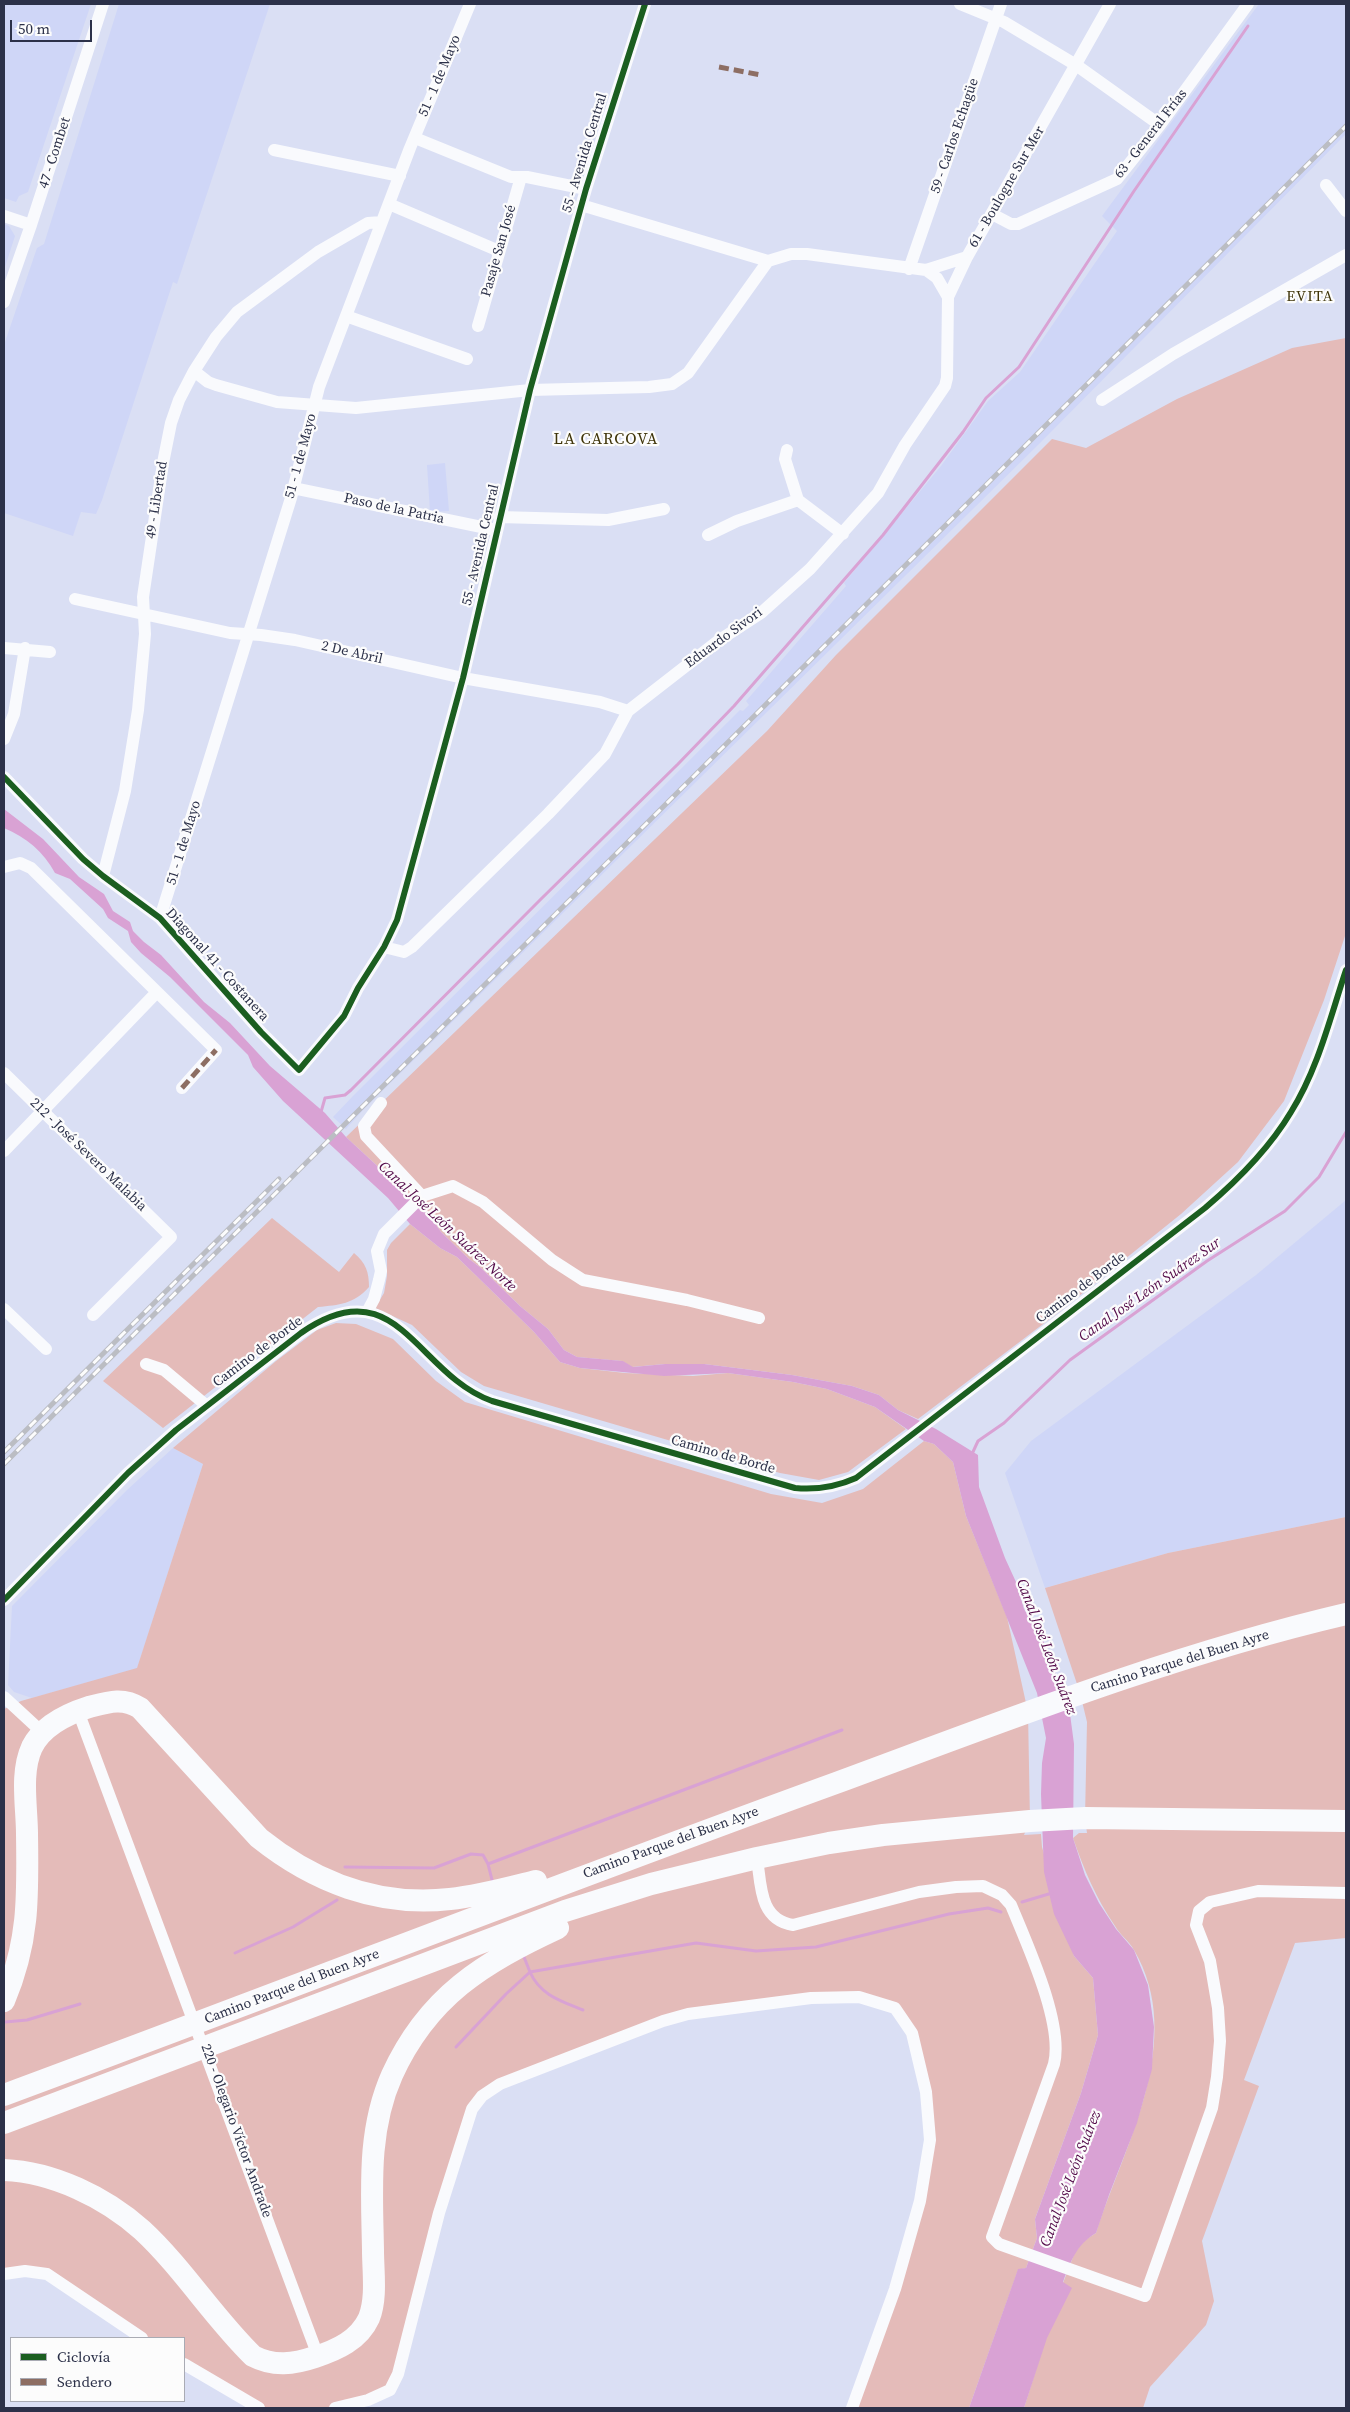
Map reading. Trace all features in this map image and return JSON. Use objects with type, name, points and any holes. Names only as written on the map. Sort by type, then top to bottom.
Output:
[{"type":"highway","points":[[1229,1645],[1283,1618],[1346,1599]]},
{"type":"highway","name":"Camino Parque del Buen Ayre","points":[[4,2095],[632,1858],[1080,1693],[1229,1645],[1346,1614]]},
{"type":"highway","points":[[4,2002],[21,1954],[28,1913],[27,1766],[33,1745],[43,1733],[62,1717],[120,1700],[136,1706],[150,1718],[259,1838],[280,1855],[310,1873],[370,1895],[399,1900],[451,1899],[490,1892],[632,1858]]},
{"type":"highway","name":"Camino Parque del Buen Ayre","points":[[4,2123],[565,1911],[652,1884],[757,1858],[829,1843],[884,1835],[1030,1821],[1085,1818],[1346,1821]]},
{"type":"highway","points":[[4,2170],[32,2174],[61,2182],[88,2194],[130,2221],[155,2244],[253,2356],[266,2363],[300,2362],[346,2344],[361,2332],[369,2317],[374,2283],[371,2166],[376,2124],[392,2076],[405,2050],[441,2002],[470,1976],[503,1955],[652,1884]]},
{"type":"street","name":"47 - Combet","points":[[4,302],[103,4]]},
{"type":"street","name":"51 - 1 de Mayo","points":[[160,918],[293,488],[314,406],[414,138],[470,4]]},
{"type":"street","name":"55 - Avenida Central","points":[[299,1070],[344,1016],[358,988],[384,948],[396,920],[409,880],[462,678],[530,390],[586,189],[645,4]]},
{"type":"street","points":[[960,4],[996,17],[1076,65],[1160,125]]},
{"type":"street","name":"59 - Carlos Echagüe","points":[[909,269],[1001,4]]},
{"type":"street","name":"61 - Boulogne Sur Mer","points":[[768,261],[791,254],[807,254],[926,270],[967,257],[1110,4]]},
{"type":"street","name":"63 - General Frías","points":[[992,214],[1011,224],[1018,224],[1110,184],[1117,179],[1160,125],[1248,4]]},
{"type":"street","points":[[414,138],[511,176],[586,189]]},
{"type":"street","points":[[274,150],[400,176]]},
{"type":"street","name":"Pasaje San José","points":[[478,326],[521,177]]},
{"type":"street","points":[[1326,185],[1346,211]]},
{"type":"street","points":[[389,204],[499,251]]},
{"type":"street","points":[[194,371],[216,385],[277,402],[356,408],[530,390],[649,387],[672,384],[688,373],[768,261],[582,204]]},
{"type":"street","points":[[4,216],[31,225]]},
{"type":"street","name":"49 - Libertad","points":[[103,876],[125,792],[138,710],[145,634],[143,598],[155,510],[169,431],[179,400],[194,371],[225,324],[237,312],[325,248],[368,224],[382,222]]},
{"type":"street","points":[[1102,400],[1173,354],[1346,255]]},
{"type":"street","name":"Eduardo Sivori","points":[[384,948],[404,952],[412,947],[548,814],[605,754],[628,710],[718,641],[761,613],[810,569],[878,493],[905,445],[945,386],[947,378],[948,297],[967,257]]},
{"type":"street","points":[[926,270],[936,278],[948,297]]},
{"type":"street","points":[[346,316],[466,359]]},
{"type":"street","points":[[787,450],[785,459],[798,500],[843,534]]},
{"type":"street","name":"Paso de la Patria","points":[[293,488],[498,523],[608,520],[664,510]]},
{"type":"street","points":[[708,535],[737,521],[798,500]]},
{"type":"street","name":"2 De Abril","points":[[75,599],[230,633],[295,640],[462,678],[600,702],[628,710]]},
{"type":"street","points":[[4,648],[25,648],[50,652]]},
{"type":"street","points":[[4,739],[14,714],[25,648]]},
{"type":"street","name":"Diagonal 41 - Costanera","points":[[4,777],[83,859],[160,918],[261,1032],[299,1070]]},
{"type":"street","points":[[4,867],[20,863],[31,868],[216,1050],[182,1088]]},
{"type":"street","name":"Camino de Borde","points":[[4,1600],[128,1473],[207,1406],[311,1326],[341,1314],[367,1312],[381,1316],[402,1329],[450,1376],[468,1391],[481,1398],[795,1488],[822,1489],[841,1484],[863,1473],[1205,1208],[1240,1178],[1280,1130],[1299,1098],[1320,1050],[1346,970]]},
{"type":"street","points":[[4,1151],[157,992]]},
{"type":"street","name":"212 - José Severo Malabia","points":[[4,1073],[171,1237],[92,1315]]},
{"type":"street","points":[[381,1103],[364,1126],[366,1136],[421,1198]]},
{"type":"street","points":[[367,1312],[374,1299],[381,1270],[377,1256],[378,1243],[397,1220],[421,1198],[453,1186],[472,1195],[552,1260],[583,1280],[687,1300],[759,1318]]},
{"type":"street","points":[[4,1309],[46,1349]]},
{"type":"street","points":[[146,1364],[164,1370],[207,1406]]},
{"type":"street","points":[[4,1697],[43,1733]]},
{"type":"street","name":"220 - Olegario Víctor Andrade","points":[[78,1711],[318,2356]]},
{"type":"street","points":[[757,1858],[762,1896],[767,1910],[784,1924],[800,1923],[919,1892],[956,1886],[983,1886],[1002,1895],[1011,1905],[1054,2023],[1056,2040],[1054,2064],[992,2237],[999,2244],[1145,2296],[1212,2108],[1217,2077],[1220,2041],[1218,2008],[1210,1962],[1196,1925],[1197,1917],[1204,1906],[1210,1902],[1258,1891],[1346,1892]]},
{"type":"street","points":[[335,2408],[368,2400],[390,2390],[398,2374],[439,2212],[472,2109],[482,2096],[500,2084],[663,2021],[688,2014],[811,1998],[859,1997],[895,2008],[912,2033],[926,2092],[930,2140],[920,2201],[895,2289],[852,2408]]},
{"type":"street","points":[[4,2274],[24,2271],[46,2274],[140,2337]]},
{"type":"street","points":[[185,2365],[259,2408]]},
{"type":"shaded area","points":[[4,4],[91,4],[28,192],[19,196],[16,202],[4,198]]},
{"type":"shaded area","points":[[119,4],[270,4],[177,284],[173,282],[102,500],[96,514],[81,512],[73,536],[4,513],[4,345],[37,248],[44,244]]},
{"type":"shaded area","points":[[1259,4],[1346,4],[1346,134],[1041,442],[364,1109],[346,1129],[333,1117],[740,710],[743,711],[749,705],[746,701],[846,586],[844,583],[941,466],[988,401],[1020,372],[1117,231],[1102,216]]},
{"type":"shaded area","points":[[4,224],[9,226],[15,236],[4,270]]},
{"type":"shaded area","points":[[1346,338],[1346,933],[1324,1000],[1284,1101],[1238,1162],[1181,1214],[1059,1312],[918,1419],[898,1410],[879,1395],[852,1386],[792,1375],[704,1364],[665,1364],[632,1367],[622,1361],[577,1357],[564,1350],[548,1329],[469,1259],[441,1232],[427,1212],[346,1137],[767,731],[836,655],[1052,439],[1086,448],[1177,399],[1292,348]]},
{"type":"shaded area","points":[[445,463],[449,511],[430,512],[427,465]]},
{"type":"shaded area","points":[[1346,1200],[1346,1517],[1168,1553],[1045,1588],[1005,1473],[1031,1441],[1256,1275]]},
{"type":"shaded area","points":[[272,1218],[339,1272],[354,1253],[366,1268],[369,1287],[358,1297],[346,1303],[318,1307],[163,1428],[103,1381]]},
{"type":"shaded area","points":[[410,1224],[440,1248],[457,1257],[534,1332],[560,1362],[580,1368],[625,1373],[693,1376],[728,1373],[793,1382],[827,1389],[875,1407],[906,1429],[848,1472],[819,1480],[780,1473],[484,1386],[461,1372],[412,1325],[375,1308],[384,1293],[387,1276],[387,1250],[391,1243]]},
{"type":"shaded area","points":[[336,1323],[356,1324],[393,1339],[436,1381],[465,1402],[771,1494],[822,1503],[863,1489],[924,1441],[934,1444],[953,1462],[966,1516],[1007,1617],[1028,1712],[1030,1821],[1024,1835],[1041,1834],[1042,1847],[1074,1956],[1093,1978],[1098,2035],[1081,2093],[1035,2219],[1037,2238],[1026,2268],[1018,2270],[969,2408],[852,2408],[895,2289],[930,2140],[912,2033],[895,2008],[859,1997],[688,2014],[500,2084],[472,2109],[390,2390],[335,2408],[259,2408],[185,2365],[185,2337],[141,2337],[47,2274],[4,2274],[4,1709],[21,1701],[137,1668],[203,1464],[173,1448],[276,1361],[317,1330]]},
{"type":"shaded area","points":[[173,1448],[203,1464],[137,1669],[32,1698],[14,1692],[8,1685],[12,1606],[127,1490]]},
{"type":"shaded area","points":[[1346,1517],[1346,1938],[1295,1943],[1244,2080],[1259,2086],[1202,2241],[1214,2301],[1206,2325],[1150,2387],[1143,2408],[1024,2408],[1063,2283],[1075,2252],[1085,2240],[1096,2233],[1134,2129],[1145,2093],[1153,2056],[1154,2020],[1149,1984],[1134,1950],[1117,1929],[1096,1894],[1073,1838],[1079,1833],[1087,1833],[1085,1818],[1087,1722],[1080,1693],[1045,1588],[1168,1553]]},
{"type":"water","name":"Canal José León Suárez","points":[[4,809],[43,839],[79,877],[104,894],[113,911],[130,922],[133,931],[161,955],[204,1002],[230,1023],[270,1066],[325,1113],[346,1137],[427,1212],[441,1232],[520,1306],[548,1329],[564,1350],[577,1357],[623,1361],[633,1367],[665,1364],[704,1364],[792,1375],[852,1386],[879,1395],[898,1410],[936,1429],[978,1455],[979,1487],[1005,1558],[1016,1582],[1024,1609],[1052,1656],[1057,1681],[1070,1714],[1074,1744],[1073,1838],[1085,1875],[1099,1903],[1116,1929],[1134,1950],[1148,1985],[1154,2027],[1152,2069],[1137,2123],[1096,2233],[1079,2248],[1063,2282],[1072,2288],[1047,2338],[1024,2408],[969,2408],[1018,2269],[1026,2268],[1037,2238],[1035,2219],[1081,2093],[1098,2035],[1093,1978],[1074,1956],[1054,1914],[1044,1872],[1041,1794],[1042,1763],[1046,1738],[1037,1693],[966,1516],[953,1462],[934,1444],[924,1441],[875,1407],[827,1389],[728,1373],[664,1376],[580,1368],[560,1362],[534,1332],[457,1257],[440,1248],[410,1224],[388,1198],[283,1101],[253,1067],[248,1055],[170,977],[141,953],[131,942],[128,931],[108,918],[103,909],[70,879],[55,873],[51,865],[34,846],[4,828]]},
{"type":"waterway","points":[[321,1112],[325,1098],[345,1095],[351,1090],[678,764],[734,706],[883,535],[963,432],[986,398],[1019,367],[1134,191],[1248,26]]},
{"type":"waterway","name":"Canal José León Suárez Sur","points":[[972,1454],[978,1441],[1004,1423],[1070,1360],[1207,1261],[1285,1211],[1319,1177],[1346,1132]]},
{"type":"waterway","points":[[488,1864],[842,1730]]},
{"type":"waterway","points":[[345,1867],[434,1868],[471,1854],[483,1855],[488,1864],[492,1880]]},
{"type":"waterway","points":[[1022,1902],[1052,1893]]},
{"type":"waterway","points":[[235,1953],[293,1927],[337,1900]]},
{"type":"waterway","points":[[524,1957],[530,1972],[696,1943],[756,1951],[816,1947],[949,1914],[988,1908],[1001,1912]]},
{"type":"waterway","points":[[456,2047],[506,1994],[530,1972],[534,1980],[545,1992],[583,2010]]},
{"type":"waterway","points":[[5,2022],[27,2020],[80,2004]]},
{"type":"railway","points":[[4,1464],[1346,126]]},
{"type":"railway","points":[[4,1452],[279,1179]]},
{"type":"marked path","points":[[719,67],[761,75]]},
{"type":"marked path","points":[[182,1088],[216,1050]]},
{"type":"cycle path","points":[[4,777],[83,859],[160,918],[261,1032],[299,1070],[344,1016],[358,988],[384,947],[397,920],[463,678],[530,390],[586,189],[645,4]]},
{"type":"cycle path","points":[[4,1600],[128,1473],[176,1430],[301,1333],[334,1316],[361,1312],[384,1318],[404,1332],[466,1388],[492,1401],[795,1488],[811,1489],[826,1487],[856,1478],[1205,1208],[1241,1175],[1273,1139],[1300,1096],[1323,1043],[1346,970]]},
{"type":"district","name":"EVITA","points":[[1310,297]]},
{"type":"district","name":"LA CARCOVA","points":[[606,440]]},
{"type":"water label","name":"Canal José León Suárez Norte","points":[[447,1227]]}]
